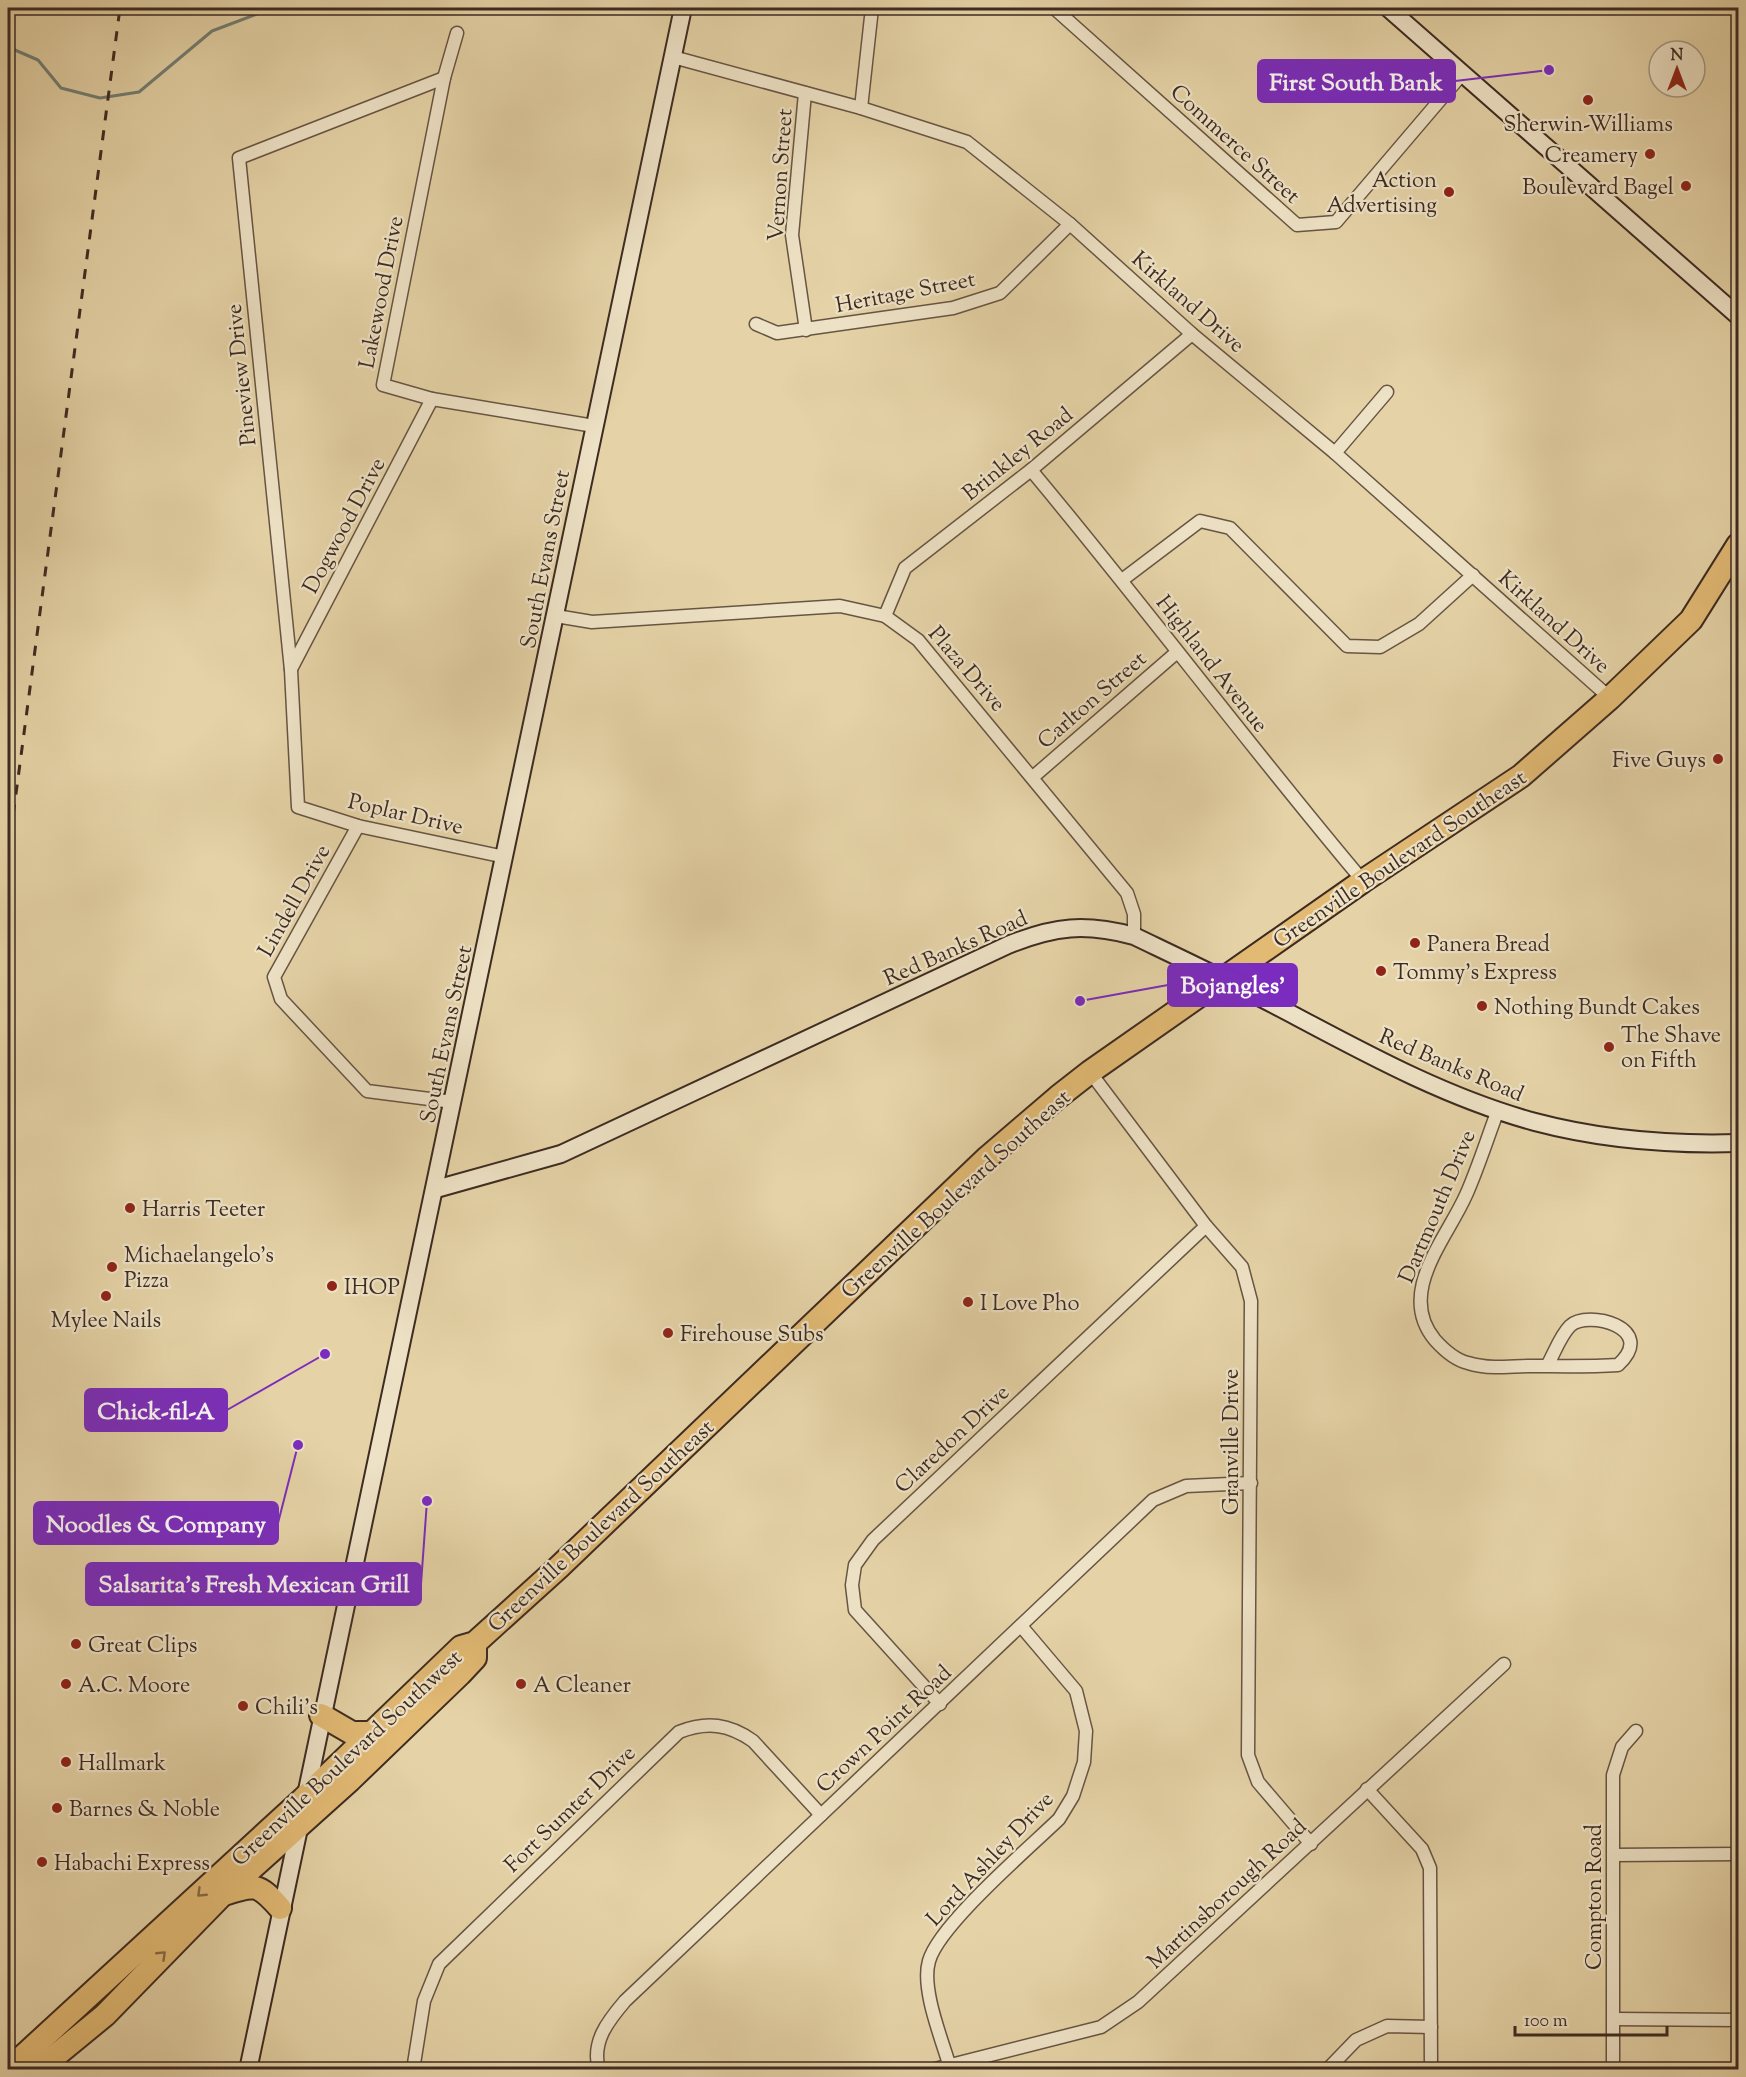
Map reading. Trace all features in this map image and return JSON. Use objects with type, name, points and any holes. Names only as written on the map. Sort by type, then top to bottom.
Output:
[{"type":"highway","name":"Greenville Boulevard Southeast","points":[[298,1825],[350,1780],[460,1674],[475,1658],[475,1642],[559,1567],[995,1151],[1090,1071],[1363,881],[1521,776],[1610,698],[1691,620],[1738,545]]},
{"type":"highway","name":"Greenville Boulevard Southwest","points":[[33,2064],[78,2007],[303,1799],[461,1647],[475,1642]]},
{"type":"highway","points":[[321,1715],[352,1732],[371,1733]]},
{"type":"highway","name":"Greenville Boulevard Southwest","points":[[8,2070],[33,2064],[105,2015],[223,1894],[298,1825]]},
{"type":"highway","points":[[223,1894],[251,1886],[264,1889],[280,1908]]},
{"type":"main road","name":"South Evans Street","points":[[248,2070],[280,1908],[436,1189],[683,8]]},
{"type":"main road","points":[[1388,8],[1738,316]]},
{"type":"main road","name":"Red Banks Road","points":[[436,1189],[561,1154],[1028,937],[1052,929],[1076,927],[1106,928],[1134,936],[1406,1072],[1498,1110],[1571,1131],[1627,1140],[1681,1145],[1738,1143]]},
{"type":"street","points":[[861,108],[872,8]]},
{"type":"street","name":"Commerce Street","points":[[1054,8],[1297,225],[1336,222],[1462,73]]},
{"type":"street","name":"Lakewood Drive","points":[[457,33],[444,78],[383,385],[432,399],[594,426]]},
{"type":"street","name":"Kirkland Drive","points":[[673,57],[861,108],[967,142],[1070,224],[1192,334],[1335,453],[1610,698]]},
{"type":"street","name":"Pineview Drive","points":[[298,807],[291,670],[239,158],[444,78]]},
{"type":"street","name":"Vernon Street","points":[[805,93],[792,235],[806,330]]},
{"type":"street","name":"Heritage Street","points":[[756,324],[777,333],[953,308],[1000,293],[1070,224]]},
{"type":"street","name":"Brinkley Road","points":[[885,616],[905,568],[1031,470],[1192,334]]},
{"type":"street","points":[[1335,453],[1387,392]]},
{"type":"street","name":"Dogwood Drive","points":[[291,670],[432,399]]},
{"type":"street","name":"Highland Avenue","points":[[1031,470],[1122,580],[1176,653],[1268,769],[1363,881]]},
{"type":"street","points":[[1122,580],[1200,521],[1230,528],[1347,646],[1380,647],[1419,624],[1473,575]]},
{"type":"street","name":"Plaza Drive","points":[[556,616],[592,622],[840,606],[885,616],[918,640],[1127,893],[1134,914],[1134,936]]},
{"type":"street","name":"Carlton Street","points":[[1033,777],[1176,653]]},
{"type":"street","name":"Poplar Drive","points":[[298,807],[358,826],[505,857]]},
{"type":"street","name":"Lindell Drive","points":[[358,826],[274,977],[281,999],[367,1091],[453,1102]]},
{"type":"street","name":"Granville Drive","points":[[1090,1071],[1206,1226],[1242,1267],[1251,1301],[1248,1755],[1258,1782],[1311,1844]]},
{"type":"street","name":"Dartmouth Drive","points":[[1498,1110],[1465,1196],[1423,1282],[1419,1299],[1422,1316],[1428,1331],[1449,1354],[1467,1363],[1488,1367],[1618,1365],[1628,1354],[1629,1337],[1624,1329],[1614,1323],[1578,1321],[1570,1326],[1547,1366]]},
{"type":"street","name":"Claredon Drive","points":[[940,1704],[855,1610],[852,1586],[855,1564],[873,1540],[1206,1226]]},
{"type":"street","name":"Crown Point Road","points":[[599,2070],[596,2062],[602,2029],[625,2001],[1153,1500],[1186,1486],[1251,1483]]},
{"type":"street","name":"Lord Ashley Drive","points":[[948,2064],[928,1988],[929,1961],[946,1930],[1059,1819],[1073,1796],[1084,1762],[1086,1731],[1076,1691],[1021,1626]]},
{"type":"street","name":"Martinsborough Road","points":[[931,2070],[1101,2028],[1138,2002],[1504,1664]]},
{"type":"street","name":"Fort Sumter Drive","points":[[413,2070],[424,2001],[439,1964],[679,1732],[706,1725],[720,1725],[742,1734],[753,1741],[821,1815]]},
{"type":"street","name":"Compton Road","points":[[1613,2070],[1613,1775],[1622,1747],[1636,1731]]},
{"type":"street","points":[[1367,1789],[1422,1849],[1430,1868],[1431,2070]]},
{"type":"street","points":[[1614,1855],[1738,1854]]},
{"type":"street","points":[[1614,2019],[1738,2020]]},
{"type":"street","points":[[1327,2070],[1356,2040],[1387,2026],[1431,2027]]},
{"type":"waterway","points":[[8,47],[38,60],[61,88],[100,98],[139,92],[212,31],[273,8]]},
{"type":"railway","points":[[8,854],[120,8]]},
{"type":"place","name":"First South Bank","points":[[1549,70]]},
{"type":"place","name":"Sherwin-Williams","points":[[1588,100]]},
{"type":"place","name":"Creamery","points":[[1650,154]]},
{"type":"place","name":"Boulevard Bagel","points":[[1686,186]]},
{"type":"place","name":"Action Advertising","points":[[1449,192]]},
{"type":"place","name":"Five Guys","points":[[1718,759]]},
{"type":"place","name":"Panera Bread","points":[[1415,943]]},
{"type":"place","name":"Tommy's Express","points":[[1381,971]]},
{"type":"place","name":"Bojangles'","points":[[1080,1001]]},
{"type":"place","name":"Nothing Bundt Cakes","points":[[1482,1006]]},
{"type":"place","name":"The Shave on Fifth","points":[[1609,1047]]},
{"type":"place","name":"Harris Teeter","points":[[130,1208]]},
{"type":"place","name":"Michaelangelo's Pizza","points":[[112,1267]]},
{"type":"place","name":"IHOP","points":[[332,1286]]},
{"type":"place","name":"Mylee Nails","points":[[106,1296]]},
{"type":"place","name":"I Love Pho","points":[[968,1302]]},
{"type":"place","name":"Firehouse Subs","points":[[668,1333]]},
{"type":"place","name":"Chick-fil-A","points":[[325,1354]]},
{"type":"place","name":"Noodles & Company","points":[[298,1445]]},
{"type":"place","name":"Salsarita's Fresh Mexican Grill","points":[[427,1501]]},
{"type":"place","name":"Great Clips","points":[[76,1644]]},
{"type":"place","name":"A.C. Moore","points":[[66,1684]]},
{"type":"place","name":"A Cleaner","points":[[521,1684]]},
{"type":"place","name":"Chili's","points":[[243,1706]]},
{"type":"place","name":"Hallmark","points":[[66,1762]]},
{"type":"place","name":"Barnes & Noble","points":[[57,1808]]},
{"type":"place","name":"Habachi Express","points":[[42,1862]]}]
